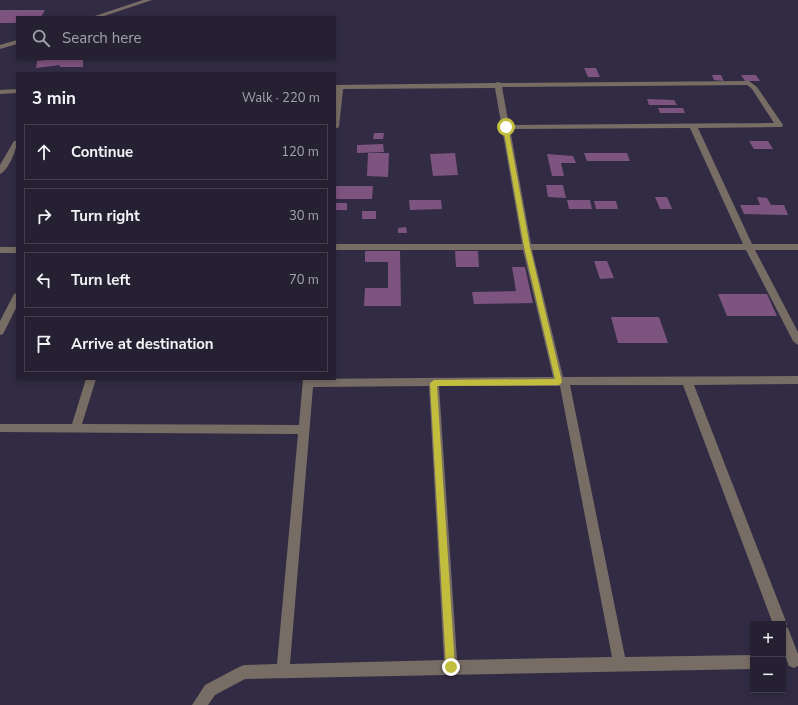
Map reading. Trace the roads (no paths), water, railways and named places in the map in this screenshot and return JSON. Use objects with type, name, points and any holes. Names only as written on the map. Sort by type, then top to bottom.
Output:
[{"type":"street","points":[[98,16],[149,0]]},
{"type":"street","points":[[0,47],[16,42]]},
{"type":"street","points":[[498,84],[527,247],[561,382],[620,664]]},
{"type":"street","points":[[336,114],[338,87],[498,84],[749,84],[755,88],[779,125],[506,127]]},
{"type":"street","points":[[0,92],[16,91]]},
{"type":"street","points":[[693,126],[749,247],[798,341]]},
{"type":"street","points":[[0,172],[16,145]]},
{"type":"street","points":[[336,247],[798,247]]},
{"type":"street","points":[[0,250],[16,250]]},
{"type":"street","points":[[0,331],[16,298]]},
{"type":"street","points":[[76,427],[91,380]]},
{"type":"street","points":[[283,671],[308,381],[434,383],[798,380]]},
{"type":"street","points":[[687,381],[779,621]]},
{"type":"street","points":[[434,383],[451,667]]},
{"type":"street","points":[[0,428],[76,427],[303,430]]},
{"type":"street","points":[[786,643],[792,662]]},
{"type":"street","points":[[199,705],[210,690],[244,672],[750,662]]}]
